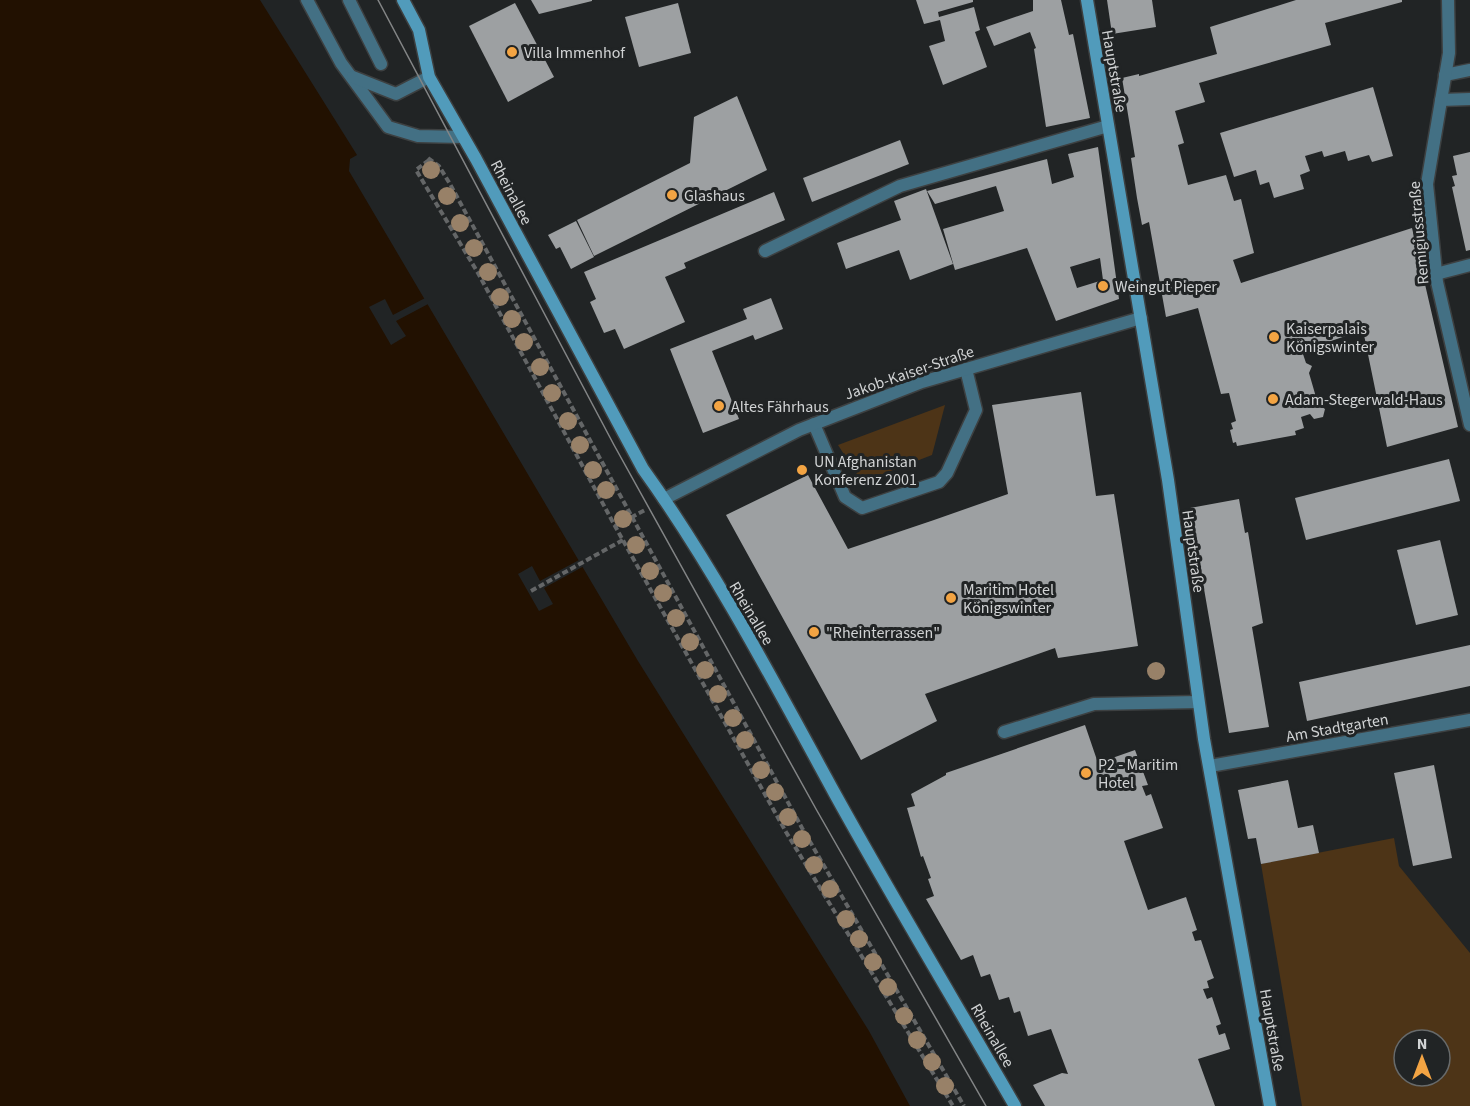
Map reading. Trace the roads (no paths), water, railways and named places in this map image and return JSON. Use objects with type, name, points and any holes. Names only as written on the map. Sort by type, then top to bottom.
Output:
[{"type":"street","points":[[307,0],[341,63],[353,76],[388,127],[418,136],[462,137]]},
{"type":"street","points":[[349,0],[381,64]]},
{"type":"street","name":"Rheinallee","points":[[403,0],[419,30],[429,77],[643,470],[664,499],[773,680],[837,797],[1015,1106]]},
{"type":"street","name":"Hauptstraße","points":[[1087,0],[1168,480],[1198,702],[1270,1106]]},
{"type":"street","name":"Remigiusstraße","points":[[1448,0],[1449,53],[1427,184],[1436,274],[1470,425]]},
{"type":"street","points":[[1445,75],[1470,70]]},
{"type":"street","points":[[353,76],[396,94],[429,77]]},
{"type":"street","points":[[1441,100],[1470,99]]},
{"type":"street","points":[[765,251],[900,186],[1108,126]]},
{"type":"street","points":[[1436,274],[1470,265]]},
{"type":"street","name":"Jakob-Kaiser-Straße","points":[[664,499],[814,424],[922,382],[1141,318]]},
{"type":"street","points":[[814,424],[845,497],[862,508],[939,482],[947,473],[976,410],[966,369]]},
{"type":"street","points":[[1004,732],[1094,704],[1198,702]]},
{"type":"street","name":"Am Stadtgarten","points":[[1210,766],[1470,720]]},
{"type":"tram line","points":[[378,0],[614,445],[816,809],[986,1106]]},
{"type":"place","name":"Villa Immenhof","points":[[512,52]]},
{"type":"place","name":"Glashaus","points":[[672,195]]},
{"type":"place","name":"Weingut Pieper","points":[[1103,286]]},
{"type":"place","name":"Kaiserpalais Königswinter","points":[[1274,337]]},
{"type":"place","name":"Adam-Stegerwald-Haus","points":[[1273,399]]},
{"type":"place","name":"Altes Fährhaus","points":[[719,406]]},
{"type":"place","name":"UN Afghanistan Konferenz 2001","points":[[802,470]]},
{"type":"place","name":"Maritim Hotel Königswinter","points":[[951,598]]},
{"type":"place","name":"\"Rheinterrassen\"","points":[[814,632]]},
{"type":"place","name":"P2 - Maritim Hotel","points":[[1086,773]]}]
